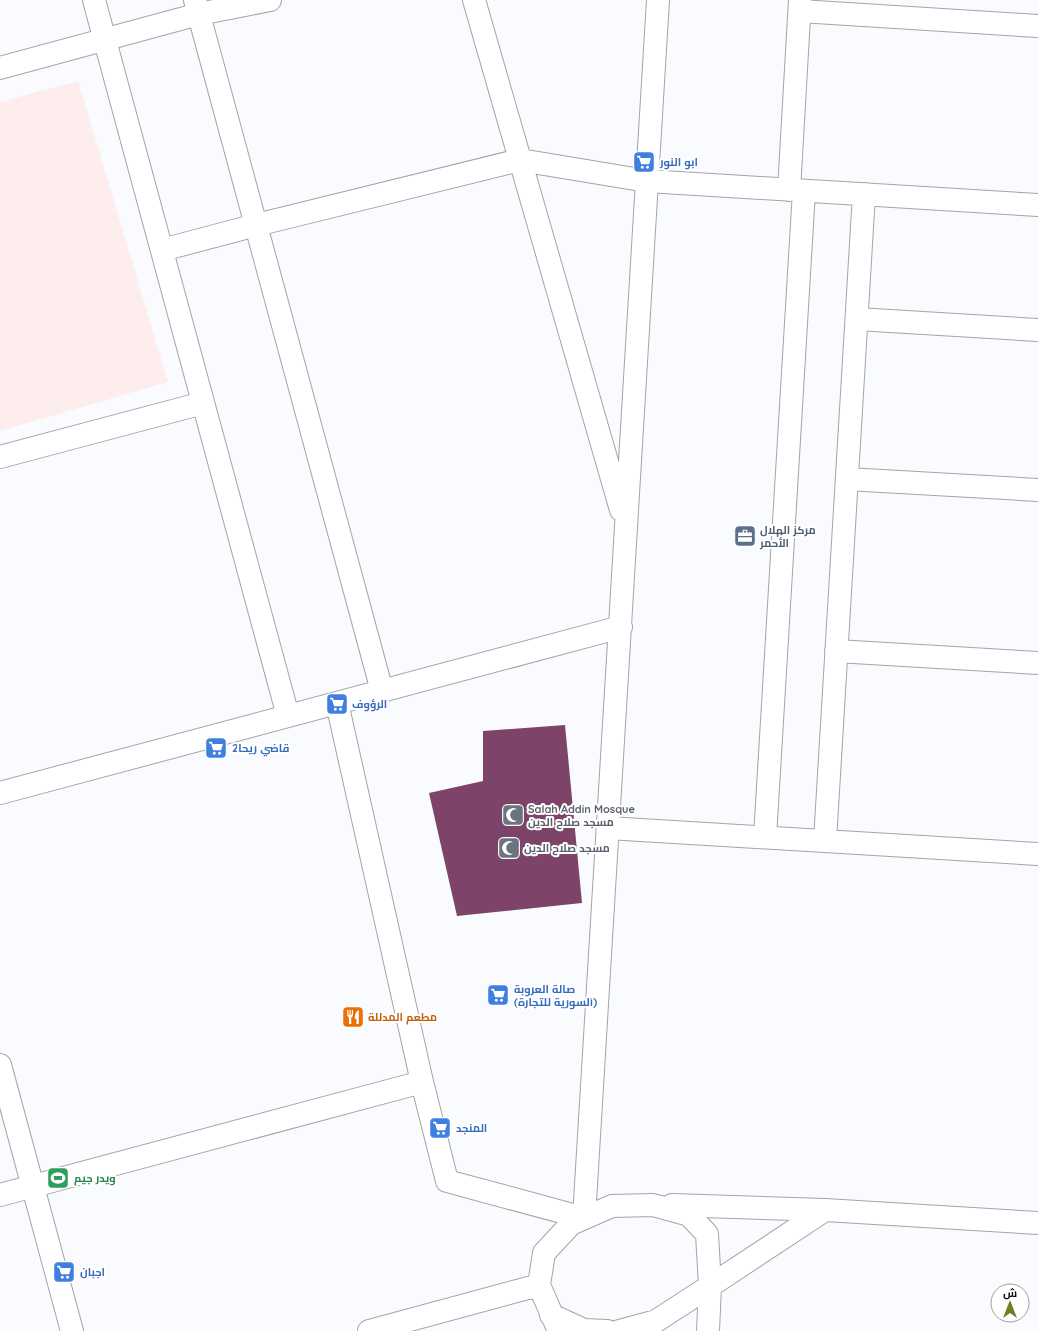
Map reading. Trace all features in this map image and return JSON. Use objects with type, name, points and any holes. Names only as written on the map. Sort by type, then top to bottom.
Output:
[{"type":"street","points":[[94,0],[288,716]]},
{"type":"street","points":[[0,68],[105,40],[197,7],[270,0]]},
{"type":"street","points":[[474,0],[625,526]]},
{"type":"street","points":[[584,1218],[658,0]]},
{"type":"street","points":[[765,838],[797,190],[800,6],[1038,26]]},
{"type":"street","points":[[197,7],[382,691]]},
{"type":"street","points":[[162,250],[256,224],[520,160],[647,181],[1038,205]]},
{"type":"street","points":[[825,841],[864,194]]},
{"type":"street","points":[[857,319],[1038,330]]},
{"type":"street","points":[[0,457],[203,403]]},
{"type":"street","points":[[847,479],[1038,490]]},
{"type":"street","points":[[0,793],[621,626]]},
{"type":"street","points":[[836,651],[1038,663]]},
{"type":"street","points":[[337,703],[422,1082],[447,1181],[584,1218]]},
{"type":"street","points":[[608,828],[1038,854]]},
{"type":"street","points":[[0,1065],[72,1331]]},
{"type":"street","points":[[0,1195],[422,1082]]},
{"type":"street","points":[[653,1205],[689,1215],[707,1234],[710,1286],[708,1331]]},
{"type":"street","points":[[607,1331],[584,1330],[555,1323],[539,1285],[544,1252],[571,1224],[612,1206],[653,1205],[825,1210],[1038,1223]]},
{"type":"street","points":[[619,1331],[656,1321],[825,1210]]},
{"type":"street","points":[[369,1331],[539,1285]]},
{"type":"shaded area","points":[[78,81],[168,382],[0,431],[0,102]]},
{"type":"building","name":"مسجد صلاح الدين","points":[[565,725],[582,903],[457,916],[429,793],[483,781],[483,731]]},
{"type":"place","name":"ابو النور","points":[[644,162]]},
{"type":"place","name":"مركز الهلال الأحمر","points":[[745,536]]},
{"type":"place","name":"الرؤوف","points":[[337,704]]},
{"type":"place","name":"قاضي ريحا2","points":[[216,748]]},
{"type":"place","name":"Salah Addin Mosque مسجد صلاح الدين","points":[[513,815]]},
{"type":"place","name":"مسجد صلاح الدين","points":[[509,848]]},
{"type":"place","name":"صالة العروبة (السورية للتجارة)","points":[[498,995]]},
{"type":"place","name":"مطعم المدللة","points":[[353,1017]]},
{"type":"place","name":"المنجد","points":[[440,1128]]},
{"type":"place","name":"ويدر جيم","points":[[58,1178]]},
{"type":"place","name":"اجبان","points":[[64,1272]]}]
